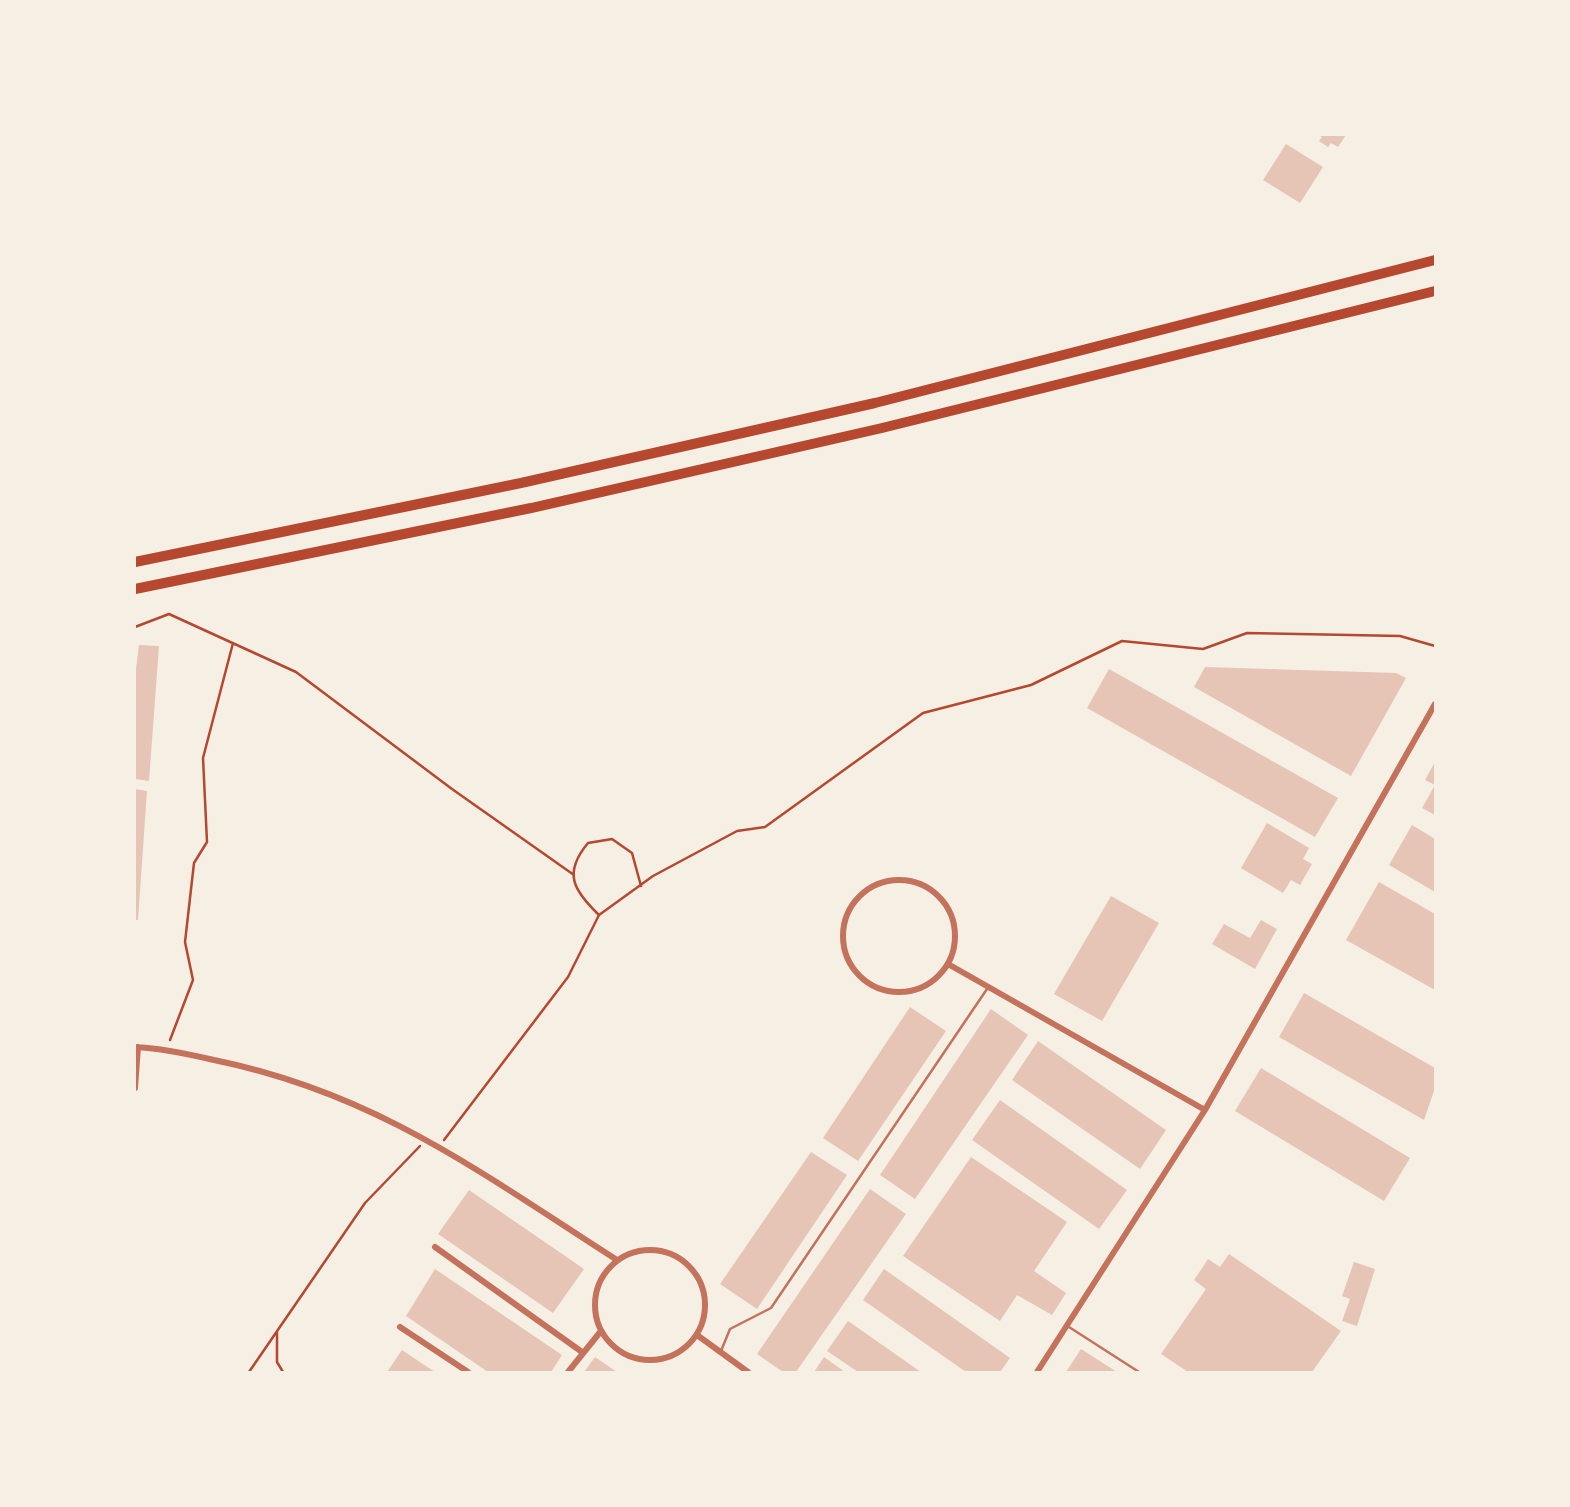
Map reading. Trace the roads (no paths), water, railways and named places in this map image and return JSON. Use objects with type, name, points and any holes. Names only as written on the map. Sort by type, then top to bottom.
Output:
[{"type":"main road","points":[[135,562],[521,483],[875,403],[1435,260]]},
{"type":"main road","points":[[135,589],[531,508],[882,428],[1435,291]]},
{"type":"street","points":[[1037,1372],[1205,1110],[1435,704]]},
{"type":"street","points":[[890,879],[915,881],[937,894],[951,914],[956,939],[948,964],[931,982],[908,992],[883,990],[860,978],[846,957],[842,932],[849,908],[866,889],[890,879]]},
{"type":"street","points":[[948,964],[1205,1110]]},
{"type":"street","points":[[135,1088],[136,1047],[262,1069],[322,1089],[427,1138],[617,1260]]},
{"type":"street","points":[[435,1247],[582,1352]]},
{"type":"street","points":[[657,1250],[681,1259],[694,1270],[702,1285],[706,1302],[704,1319],[697,1335],[672,1356],[640,1359],[611,1344],[601,1331],[596,1316],[596,1292],[606,1271],[617,1260],[632,1252],[657,1250]]},
{"type":"street","points":[[400,1326],[468,1372]]},
{"type":"street","points":[[568,1372],[601,1331]]},
{"type":"street","points":[[697,1335],[748,1372]]},
{"type":"lane","points":[[720,1354],[730,1329],[771,1308],[988,988]]},
{"type":"lane","points":[[1067,1325],[1139,1372]]}]
